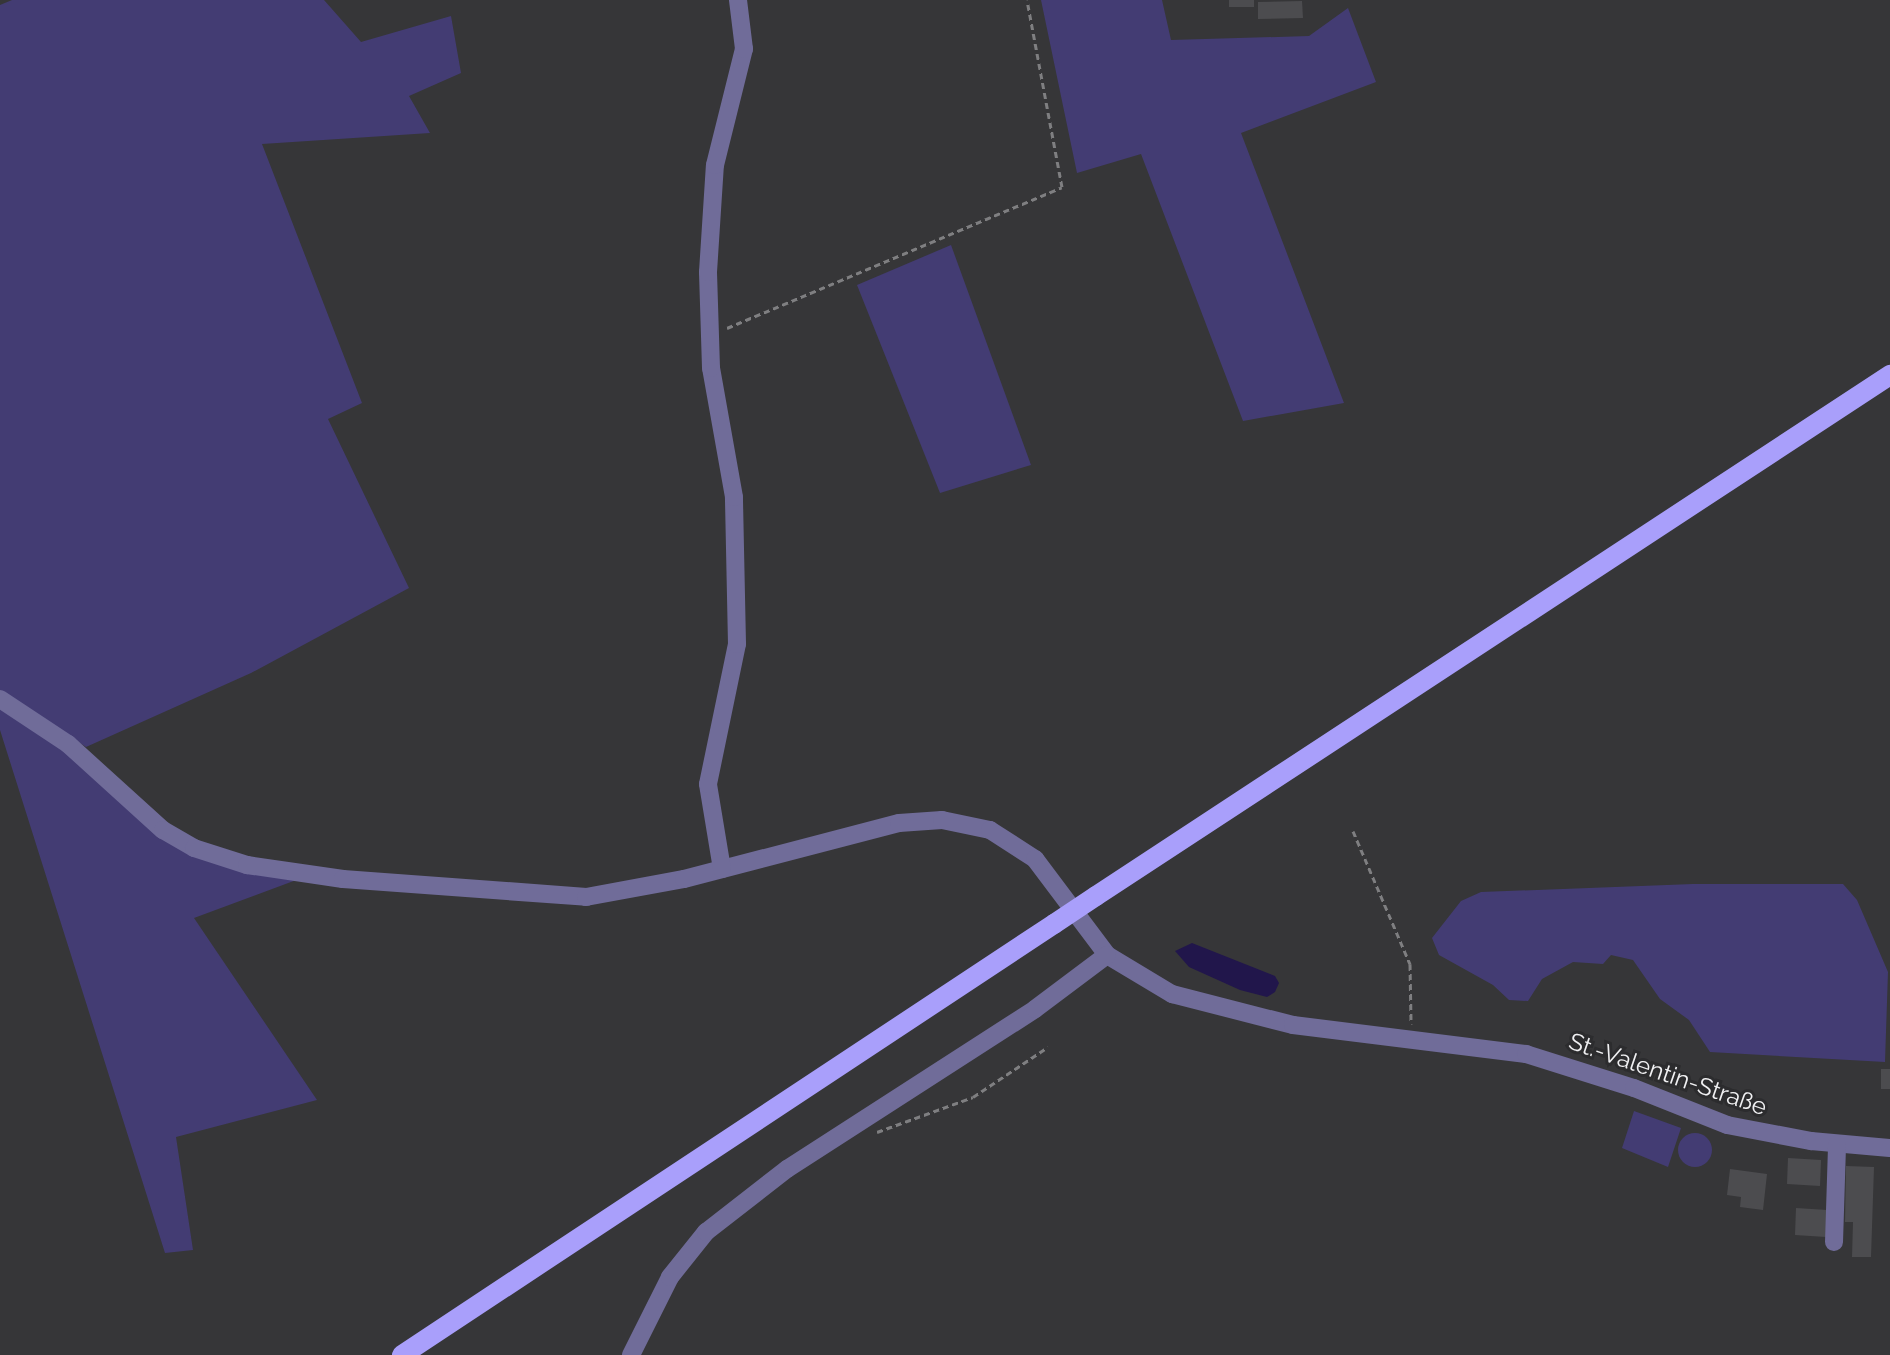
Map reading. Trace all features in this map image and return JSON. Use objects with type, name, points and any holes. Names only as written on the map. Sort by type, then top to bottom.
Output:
[{"type":"main road","points":[[402,1355],[1890,375]]},
{"type":"street","points":[[722,869],[708,784],[737,644],[734,497],[710,339],[708,272],[715,165],[744,49],[738,0]]},
{"type":"street","name":"St.-Valentin-Straße","points":[[0,699],[68,744],[163,830],[194,848],[247,865],[343,879],[586,897],[722,869],[899,823],[942,820],[990,830],[1035,859],[1107,955],[1138,977],[1200,1003],[1293,1025],[1411,1036],[1526,1054],[1634,1088],[1727,1125],[1837,1145],[1890,1148]]},
{"type":"street","points":[[631,1355],[670,1277],[706,1232],[787,1169],[1035,1009],[1107,955]]},
{"type":"street","points":[[1834,1242],[1837,1145]]},
{"type":"path","points":[[710,339],[737,322],[1062,187],[1027,0]]},
{"type":"path","points":[[1353,831],[1410,964],[1411,1036]]},
{"type":"path","points":[[867,1136],[973,1097],[1048,1047]]},
{"type":"shaded area","points":[[12,0],[324,0],[361,42],[451,16],[461,73],[409,96],[430,133],[262,144],[362,403],[328,419],[409,588],[251,673],[86,747],[0,690],[0,5]]},
{"type":"shaded area","points":[[1041,0],[1162,0],[1171,40],[1309,36],[1348,8],[1376,82],[1241,133],[1344,403],[1243,421],[1141,154],[1077,173]]},
{"type":"shaded area","points":[[951,245],[1031,465],[940,493],[857,285]]},
{"type":"shaded area","points":[[0,702],[64,743],[168,836],[299,879],[194,918],[317,1100],[176,1137],[193,1250],[165,1253],[0,730]]},
{"type":"shaded area","points":[[1693,884],[1843,884],[1857,900],[1888,972],[1885,1062],[1710,1052],[1689,1020],[1660,999],[1633,960],[1611,955],[1603,964],[1573,962],[1542,979],[1528,1001],[1509,1000],[1493,985],[1439,955],[1432,938],[1461,901],[1481,892]]},
{"type":"shaded area","points":[[1192,943],[1275,976],[1279,983],[1275,992],[1267,997],[1240,990],[1189,967],[1175,951]]},
{"type":"shaded area","points":[[1634,1111],[1681,1128],[1668,1167],[1622,1148]]},
{"type":"shaded area","points":[[1695,1133],[1707,1138],[1712,1150],[1707,1162],[1695,1167],[1683,1162],[1678,1150],[1683,1138]]},
{"type":"building","points":[[1229,0],[1254,0],[1254,7],[1229,7]]},
{"type":"building","points":[[1302,1],[1303,18],[1258,19],[1258,2]]},
{"type":"building","points":[[1881,1069],[1890,1069],[1890,1089],[1881,1089]]},
{"type":"building","points":[[1788,1158],[1821,1160],[1820,1186],[1787,1184]]},
{"type":"building","points":[[1846,1166],[1874,1167],[1871,1257],[1852,1257],[1853,1222],[1845,1222]]},
{"type":"building","points":[[1730,1169],[1767,1174],[1763,1210],[1740,1207],[1741,1197],[1727,1195]]},
{"type":"building","points":[[1796,1208],[1827,1210],[1826,1237],[1795,1235]]}]
